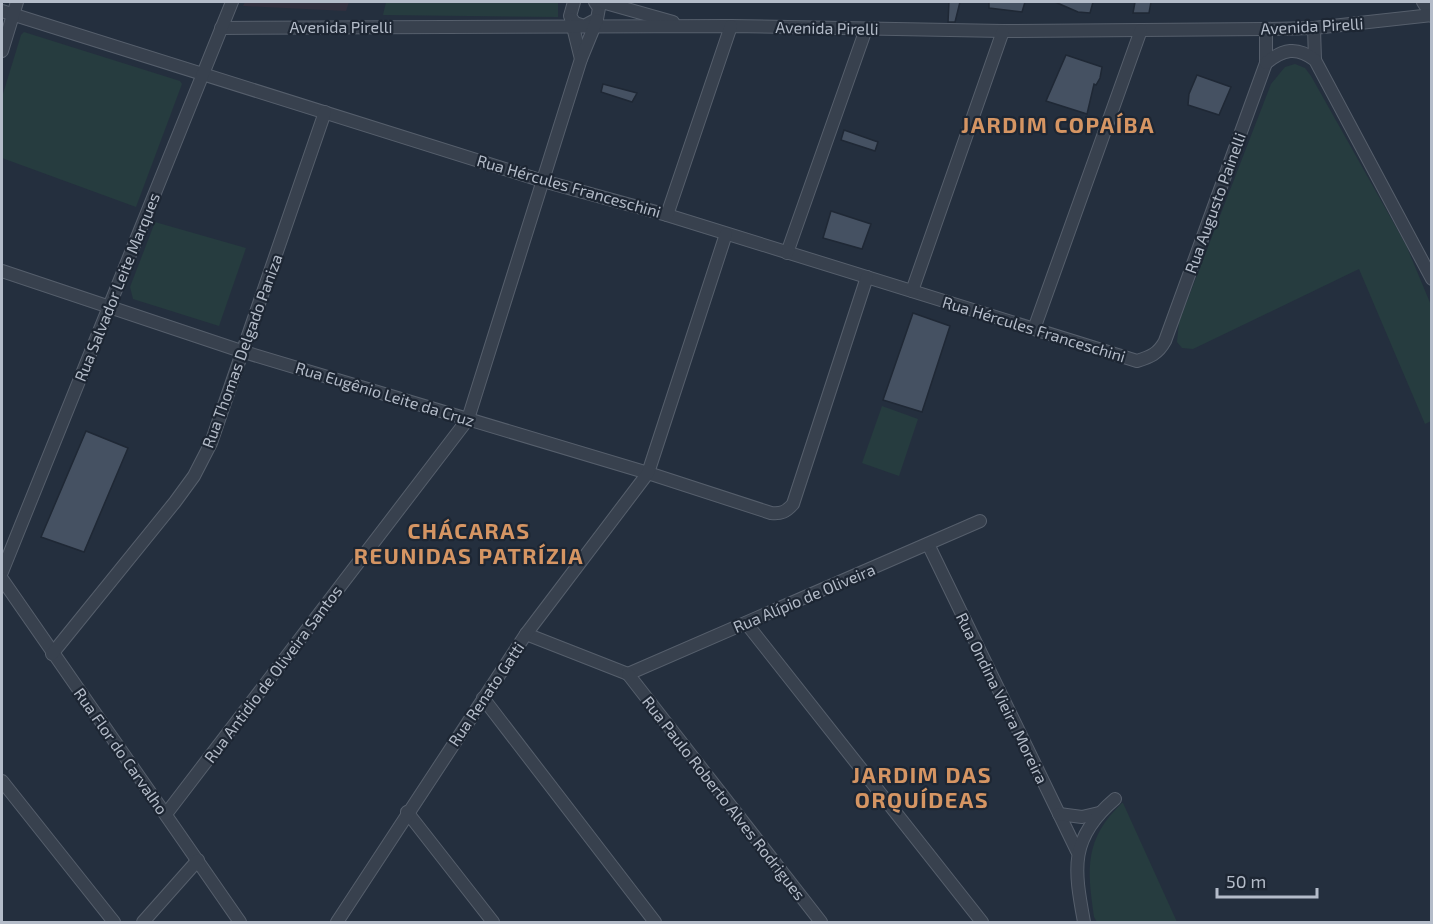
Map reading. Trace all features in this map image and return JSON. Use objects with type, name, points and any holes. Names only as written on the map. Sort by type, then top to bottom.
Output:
[{"type":"street","points":[[2,51],[7,13],[17,2]]},
{"type":"street","name":"Rua Salvador Leite Marques","points":[[2,572],[232,2]]},
{"type":"street","points":[[581,59],[579,16],[599,8],[595,2]]},
{"type":"street","points":[[603,2],[688,27]]},
{"type":"street","points":[[1423,2],[1431,15]]},
{"type":"street","name":"Rua Hércules Franceschini","points":[[7,13],[201,75],[543,180],[667,215],[1137,361]]},
{"type":"street","name":"Avenida Pirelli","points":[[221,28],[579,16],[688,27],[1003,31],[1266,29],[1314,28],[1431,15]]},
{"type":"street","name":"Rua Antidio de Oliveira Santos","points":[[166,814],[468,419],[581,59],[579,16]]},
{"type":"street","points":[[667,215],[731,26]]},
{"type":"street","points":[[1314,28],[1315,60]]},
{"type":"street","points":[[787,253],[866,29]]},
{"type":"street","name":"Rua Augusto Painelli","points":[[1137,361],[1151,357],[1160,350],[1165,341],[1266,63],[1266,29]]},
{"type":"street","points":[[1034,329],[1142,30]]},
{"type":"street","points":[[912,291],[1003,31]]},
{"type":"street","points":[[1266,63],[1278,53],[1293,50],[1305,52],[1315,60],[1412,238],[1431,279]]},
{"type":"street","name":"Rua Thomas Delgado Paniza","points":[[52,654],[194,476],[211,443],[325,112]]},
{"type":"street","name":"Rua Renato Gatti","points":[[337,922],[407,812],[526,634],[648,473],[726,234]]},
{"type":"street","name":"Rua Eugênio Leite da Cruz","points":[[2,271],[244,352],[648,473],[771,513],[787,511],[793,504],[867,277]]},
{"type":"street","name":"Rua Alípio de Oliveira","points":[[628,674],[980,521]]},
{"type":"street","name":"Rua Ondina Vieira Moreira","points":[[928,544],[1077,851]]},
{"type":"street","name":"Rua Flor do Carvalho","points":[[2,579],[240,922]]},
{"type":"street","points":[[746,623],[982,922]]},
{"type":"street","points":[[526,634],[628,674]]},
{"type":"street","name":"Rua Paulo Roberto Alves Rodrigues","points":[[628,674],[821,922]]},
{"type":"street","points":[[483,698],[655,922]]},
{"type":"street","points":[[2,781],[114,922]]},
{"type":"street","points":[[1084,922],[1076,871],[1077,851],[1086,829],[1115,799]]},
{"type":"street","points":[[407,812],[493,922]]},
{"type":"street","points":[[1059,814],[1082,817],[1099,813]]},
{"type":"street","points":[[143,922],[198,860]]},
{"type":"shaded area","points":[[245,2],[349,2],[346,11],[243,6]]},
{"type":"green space","points":[[386,2],[558,2],[558,17],[383,15]]},
{"type":"green space","points":[[24,32],[180,81],[182,84],[136,207],[2,158],[2,97],[21,35]]},
{"type":"green space","points":[[1295,64],[1305,68],[1311,76],[1406,245],[1431,305],[1431,421],[1425,424],[1359,269],[1193,349],[1182,348],[1177,342],[1179,322],[1271,84],[1285,67]]},
{"type":"green space","points":[[155,222],[246,248],[219,326],[133,299],[130,287]]},
{"type":"green space","points":[[882,406],[918,419],[899,476],[862,463]]},
{"type":"green space","points":[[1122,803],[1177,922],[1097,922],[1094,917],[1090,884],[1091,856],[1101,829]]},
{"type":"building","points":[[949,2],[960,2],[955,22],[948,22]]},
{"type":"building","points":[[989,2],[1025,2],[1022,12],[989,8]]},
{"type":"building","points":[[1055,2],[1093,2],[1090,13],[1078,12]]},
{"type":"building","points":[[1135,2],[1151,2],[1149,13],[1133,13]]},
{"type":"building","points":[[1066,55],[1102,67],[1100,78],[1096,85],[1094,84],[1087,114],[1046,101]]},
{"type":"building","points":[[1197,75],[1231,87],[1219,115],[1188,105],[1189,94]]},
{"type":"building","points":[[603,84],[637,93],[632,102],[601,92]]},
{"type":"building","points":[[844,130],[878,142],[875,151],[841,140]]},
{"type":"building","points":[[831,211],[871,224],[862,249],[823,238]]},
{"type":"building","points":[[913,313],[950,326],[922,412],[883,400]]},
{"type":"building","points":[[86,431],[128,448],[84,552],[41,537]]},
{"type":"district","name":"JARDIM COPAÍBA","points":[[1058,125]]},
{"type":"district","name":"CHÁCARAS REUNIDAS PATRÍZIA","points":[[469,544]]},
{"type":"district","name":"JARDIM DAS ORQUÍDEAS","points":[[922,788]]}]
